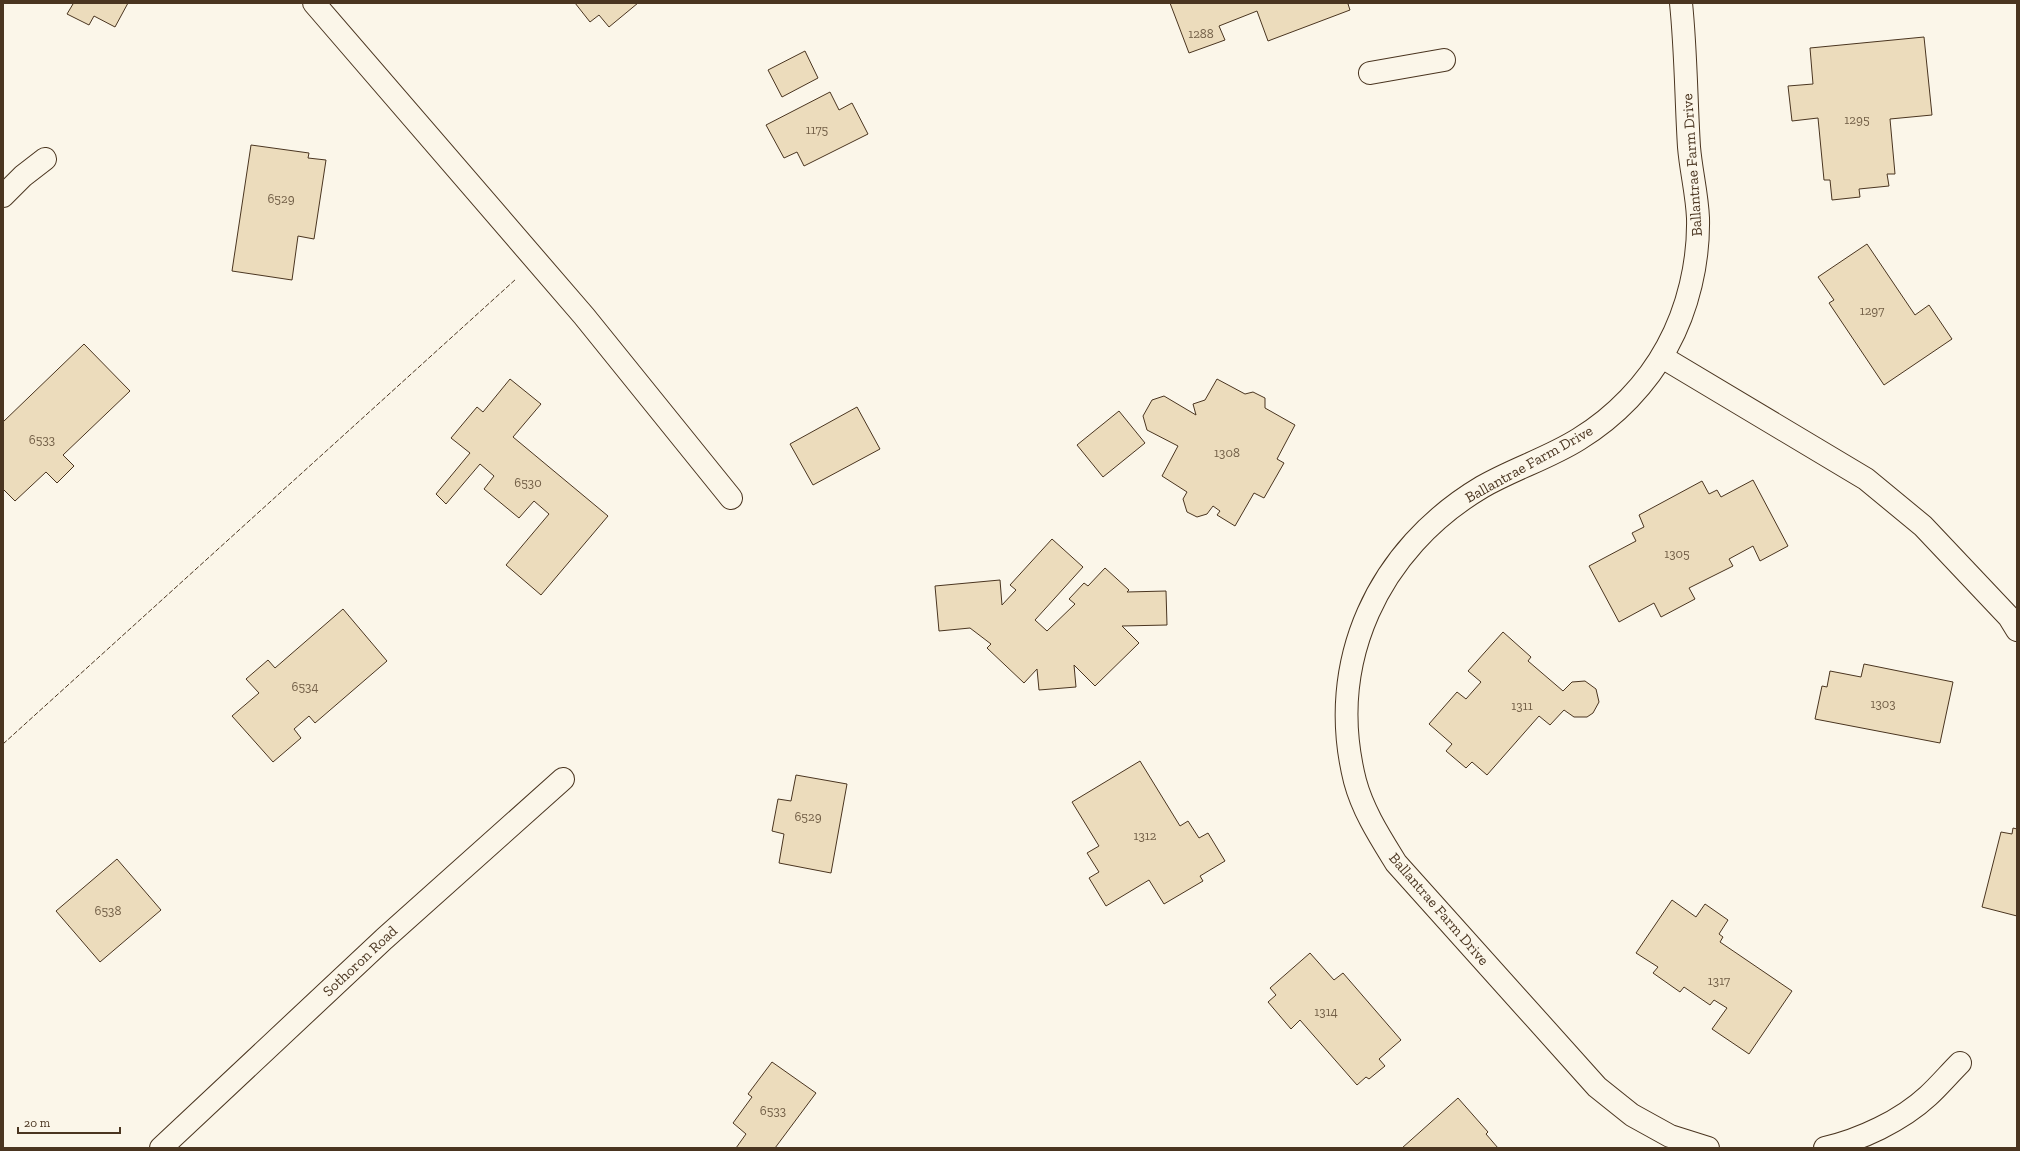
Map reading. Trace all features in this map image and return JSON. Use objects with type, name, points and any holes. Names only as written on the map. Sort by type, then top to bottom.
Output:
[{"type":"street","points":[[314,3],[584,316],[731,498]]},
{"type":"street","name":"Ballantrae Farm Drive","points":[[1681,3],[1685,45],[1689,148],[1698,218],[1695,266],[1684,310],[1662,356],[1647,379],[1616,412],[1579,439],[1482,487],[1442,515],[1407,550],[1373,600],[1356,642],[1348,684],[1346,732],[1355,782],[1372,825],[1396,864],[1597,1087],[1632,1115],[1670,1136],[1708,1148]]},
{"type":"street","points":[[1370,72],[1444,60]]},
{"type":"street","points":[[3,196],[23,176],[46,159]]},
{"type":"street","points":[[1662,356],[1866,479],[1924,526],[2009,617],[2017,630]]},
{"type":"street","name":"Sothoron Road","points":[[161,1148],[384,939],[563,779]]},
{"type":"street","points":[[1825,1148],[1846,1143],[1888,1124],[1927,1097],[1960,1063]]},
{"type":"building","points":[[71,3],[128,3],[115,27],[94,16],[89,25],[67,14],[73,4]]},
{"type":"building","points":[[575,3],[638,3],[609,27],[599,15],[590,22]]},
{"type":"building","points":[[1170,3],[1350,3],[1348,4],[1350,10],[1268,41],[1257,11],[1219,26],[1225,40],[1189,53]]},
{"type":"building","points":[[1924,37],[1932,115],[1890,119],[1895,174],[1887,174],[1889,186],[1859,189],[1860,197],[1832,200],[1830,180],[1824,180],[1818,118],[1792,121],[1788,86],[1813,84],[1810,48]]},
{"type":"building","points":[[805,51],[818,78],[782,97],[768,70]]},
{"type":"building","points":[[830,92],[839,110],[852,103],[868,134],[804,166],[797,152],[784,158],[766,125]]},
{"type":"building","points":[[251,145],[309,153],[308,158],[326,160],[314,239],[298,236],[292,280],[232,271]]},
{"type":"building","points":[[1867,244],[1915,315],[1929,305],[1952,339],[1884,385],[1829,303],[1834,300],[1818,277]]},
{"type":"building","points":[[84,344],[130,391],[63,455],[74,466],[57,483],[46,472],[15,501],[3,489],[3,422]]},
{"type":"building","points":[[510,379],[541,404],[513,437],[608,516],[541,595],[506,565],[549,514],[534,501],[519,518],[484,489],[494,476],[480,464],[446,504],[436,494],[470,453],[451,438],[477,407],[483,412]]},
{"type":"building","points":[[1217,379],[1245,394],[1253,392],[1265,398],[1265,408],[1295,425],[1277,459],[1284,463],[1264,498],[1254,493],[1235,526],[1217,515],[1220,511],[1213,506],[1207,514],[1197,517],[1187,512],[1183,499],[1187,492],[1162,476],[1178,446],[1147,430],[1143,416],[1152,400],[1164,396],[1196,415],[1193,404],[1205,400]]},
{"type":"building","points":[[857,407],[880,449],[813,485],[790,444]]},
{"type":"building","points":[[1119,411],[1145,443],[1103,477],[1077,445]]},
{"type":"building","points":[[1753,480],[1788,546],[1760,561],[1753,546],[1729,559],[1733,566],[1689,588],[1695,599],[1661,617],[1654,603],[1619,622],[1589,566],[1636,541],[1632,533],[1644,527],[1639,515],[1702,481],[1709,494],[1717,490],[1721,497]]},
{"type":"building","points":[[1052,539],[1083,567],[1035,620],[1047,631],[1075,604],[1069,599],[1084,583],[1088,586],[1105,568],[1129,590],[1127,592],[1166,591],[1167,625],[1122,626],[1139,643],[1095,686],[1074,665],[1076,687],[1039,690],[1037,669],[1024,683],[987,648],[991,644],[970,628],[939,631],[935,586],[1000,580],[1002,605],[1016,590],[1010,585]]},
{"type":"building","points":[[343,609],[387,661],[315,723],[309,716],[294,729],[301,738],[273,762],[232,716],[259,693],[246,679],[268,660],[275,668]]},
{"type":"building","points":[[1503,632],[1531,657],[1528,661],[1563,691],[1572,682],[1585,681],[1596,689],[1599,702],[1593,713],[1587,717],[1574,717],[1564,710],[1550,725],[1539,716],[1487,775],[1472,762],[1466,768],[1446,751],[1452,744],[1429,724],[1457,692],[1466,699],[1481,682],[1468,671]]},
{"type":"building","points":[[1864,664],[1953,682],[1940,743],[1815,719],[1822,686],[1827,687],[1830,671],[1861,677]]},
{"type":"building","points":[[1140,761],[1180,826],[1188,821],[1199,838],[1208,833],[1225,861],[1200,876],[1203,881],[1164,904],[1149,880],[1106,906],[1089,878],[1099,872],[1087,853],[1099,846],[1072,802]]},
{"type":"building","points":[[796,775],[847,784],[831,873],[779,863],[784,834],[772,831],[778,799],[791,801]]},
{"type":"building","points":[[2013,828],[2017,829],[2017,916],[1982,907],[2001,832],[2012,834]]},
{"type":"building","points":[[117,859],[161,910],[100,962],[56,911]]},
{"type":"building","points":[[1672,900],[1696,917],[1705,904],[1728,920],[1719,934],[1723,937],[1720,942],[1792,991],[1749,1054],[1712,1029],[1727,1008],[1714,1000],[1710,1005],[1684,987],[1680,992],[1653,973],[1658,967],[1636,953]]},
{"type":"building","points":[[1310,953],[1334,980],[1343,973],[1401,1040],[1379,1059],[1385,1066],[1369,1079],[1366,1077],[1357,1085],[1300,1020],[1291,1029],[1268,1002],[1276,995],[1270,988]]},
{"type":"building","points":[[772,1062],[816,1093],[775,1148],[736,1148],[746,1134],[733,1123],[752,1097],[748,1094]]},
{"type":"building","points":[[1458,1098],[1488,1132],[1486,1134],[1498,1148],[1402,1148]]},
{"type":"fence","points":[[3,744],[516,279]]}]
